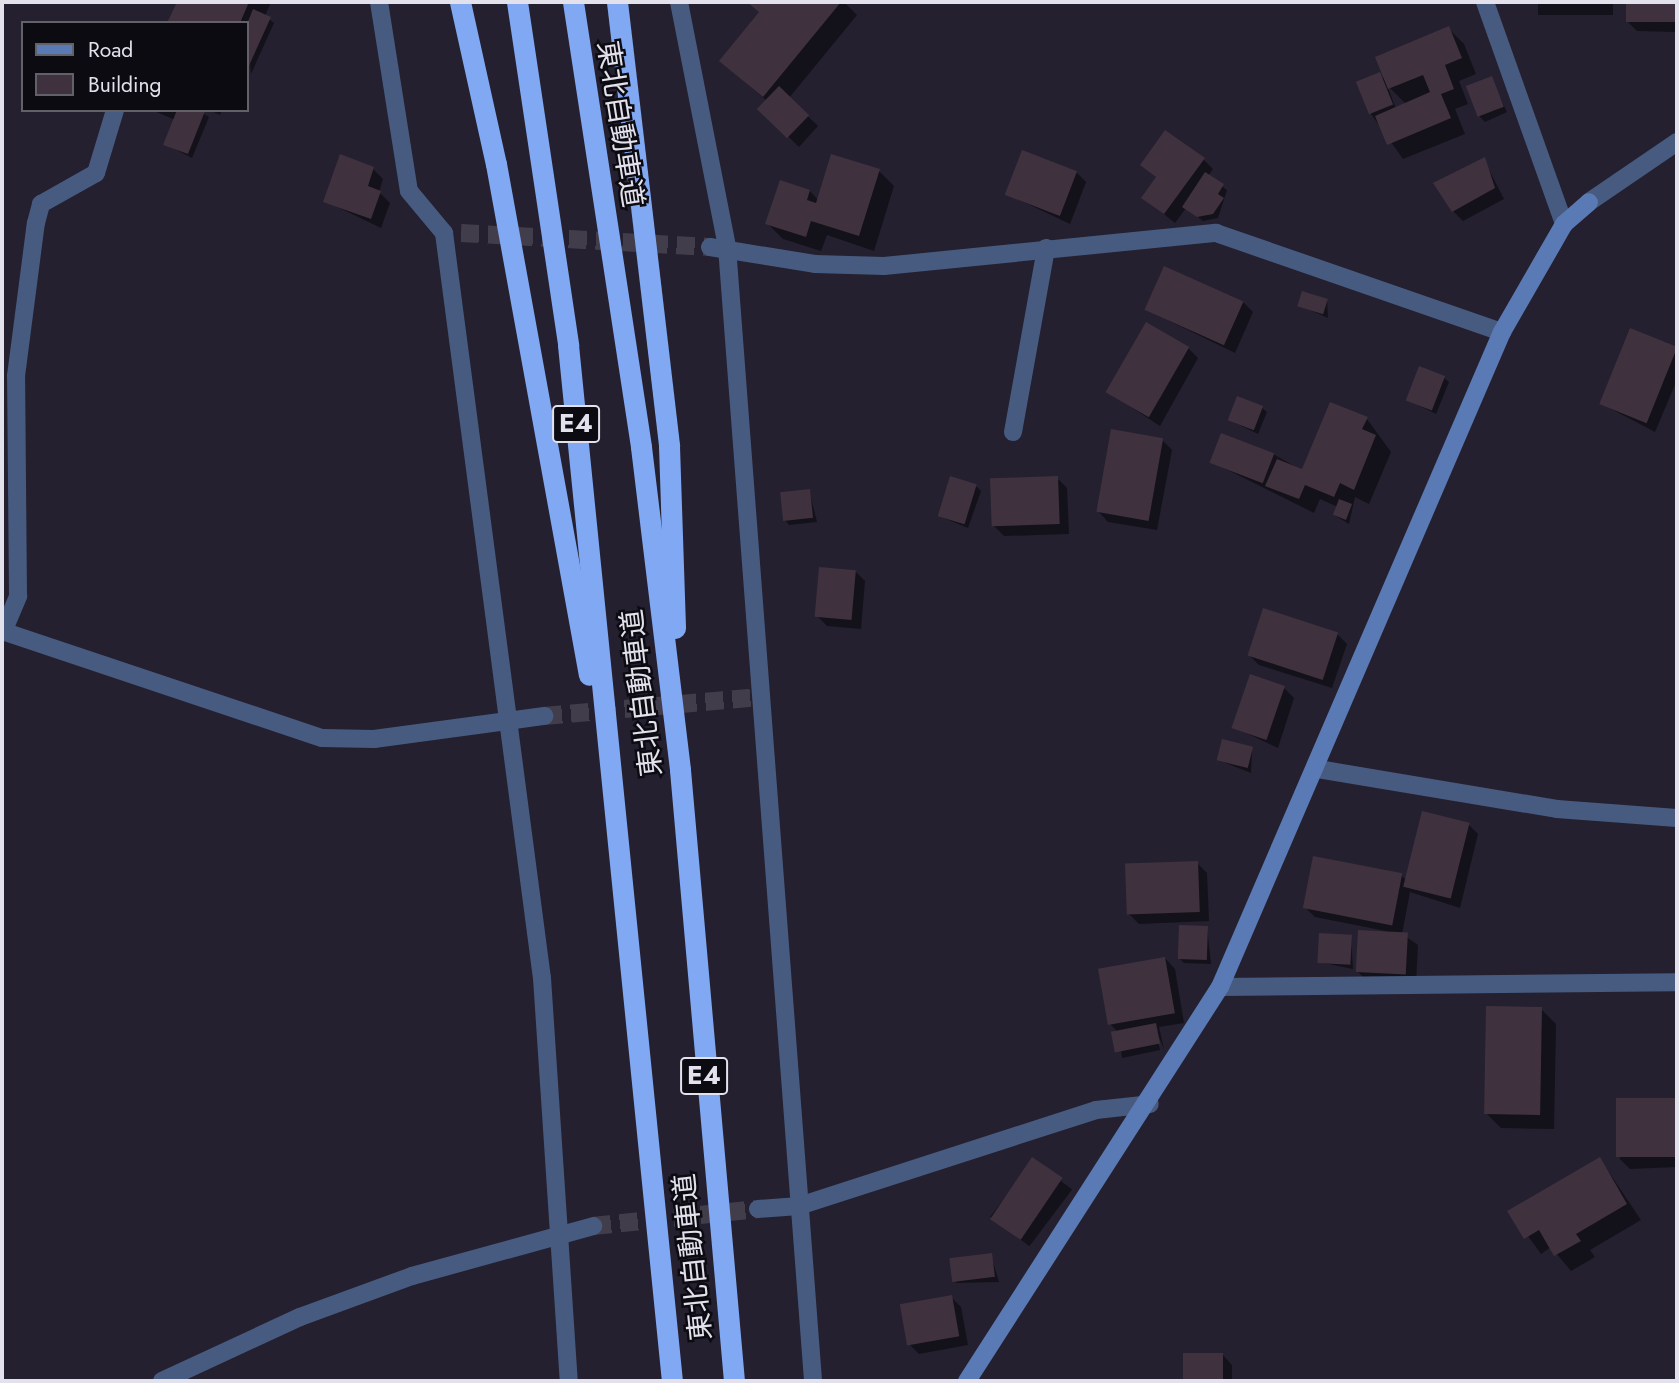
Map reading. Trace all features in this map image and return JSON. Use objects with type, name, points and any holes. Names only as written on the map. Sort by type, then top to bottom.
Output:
[{"type":"highway","points":[[460,2],[534,360],[620,849]]},
{"type":"highway","name":"東北自動車道","points":[[517,2],[568,345],[672,1381]]},
{"type":"highway","name":"東北自動車道","points":[[573,2],[641,447],[680,770],[734,1381]]},
{"type":"highway","points":[[617,2],[669,446],[680,770]]},
{"type":"street","points":[[379,2],[409,191],[452,233],[542,978],[569,1381]]},
{"type":"street","points":[[679,2],[718,247],[813,1381]]},
{"type":"street","points":[[1485,2],[1564,224]]},
{"type":"street","points":[[114,112],[96,173],[41,204],[36,223],[16,376],[18,596],[3,631],[322,737],[374,739],[544,716]]},
{"type":"street","points":[[967,1381],[1150,1104],[1220,987],[1318,769],[1502,332],[1564,224],[1589,202],[1677,142]]},
{"type":"street","points":[[718,247],[815,264],[884,265],[1216,233],[1502,332]]},
{"type":"street","points":[[1013,432],[1046,248]]},
{"type":"street","points":[[1318,769],[1557,809],[1677,818]]},
{"type":"street","points":[[1220,987],[1677,982]]},
{"type":"street","points":[[758,1209],[799,1206],[1096,1110],[1150,1104]]},
{"type":"street","points":[[162,1381],[300,1317],[561,1233],[593,1226]]},
{"type":"building","points":[[177,2],[249,2],[241,21],[168,21]]},
{"type":"building","points":[[747,2],[841,2],[763,97],[719,61],[759,12]]},
{"type":"building","points":[[1626,2],[1677,2],[1677,22],[1626,22]]},
{"type":"building","points":[[253,9],[271,17],[248,68],[248,22]]},
{"type":"building","points":[[1449,26],[1462,58],[1445,65],[1454,89],[1441,94],[1451,118],[1387,145],[1375,116],[1430,92],[1423,75],[1388,89],[1375,57]]},
{"type":"building","points":[[1380,72],[1393,104],[1369,114],[1356,82]]},
{"type":"building","points":[[1492,76],[1504,107],[1478,117],[1466,86]]},
{"type":"building","points":[[779,86],[809,115],[787,138],[757,109]]},
{"type":"building","points":[[176,112],[205,112],[188,154],[163,145]]},
{"type":"building","points":[[1165,130],[1205,158],[1164,214],[1141,198],[1156,177],[1140,165]]},
{"type":"building","points":[[1022,150],[1077,171],[1060,216],[1005,195]]},
{"type":"building","points":[[340,154],[374,167],[368,186],[381,191],[371,219],[323,202]]},
{"type":"building","points":[[831,154],[880,169],[859,236],[811,221],[806,237],[765,224],[780,180],[810,190],[807,200],[816,203]]},
{"type":"building","points":[[1485,157],[1495,188],[1452,212],[1433,183]]},
{"type":"building","points":[[1205,172],[1224,184],[1218,194],[1224,198],[1213,214],[1197,217],[1182,207]]},
{"type":"building","points":[[1164,266],[1243,301],[1224,345],[1144,310]]},
{"type":"building","points":[[1302,291],[1328,299],[1323,314],[1297,306]]},
{"type":"building","points":[[1146,322],[1189,347],[1149,417],[1106,392]]},
{"type":"building","points":[[1630,328],[1677,347],[1647,423],[1599,404]]},
{"type":"building","points":[[1419,366],[1445,376],[1432,411],[1406,401]]},
{"type":"building","points":[[1237,396],[1263,406],[1254,430],[1228,420]]},
{"type":"building","points":[[1330,402],[1368,417],[1362,429],[1376,435],[1354,490],[1340,483],[1334,497],[1305,485],[1299,499],[1265,486],[1277,459],[1302,469]]},
{"type":"building","points":[[1111,429],[1163,438],[1149,521],[1096,512]]},
{"type":"building","points":[[1221,433],[1274,453],[1263,483],[1210,463]]},
{"type":"building","points":[[950,476],[977,484],[964,524],[938,516]]},
{"type":"building","points":[[1058,476],[1060,524],[992,526],[990,478]]},
{"type":"building","points":[[810,489],[813,518],[783,521],[780,492]]},
{"type":"building","points":[[1339,499],[1352,504],[1346,520],[1333,515]]},
{"type":"building","points":[[819,567],[856,570],[852,620],[815,617]]},
{"type":"building","points":[[1263,608],[1338,632],[1323,680],[1248,656]]},
{"type":"building","points":[[1250,674],[1285,686],[1266,740],[1231,728]]},
{"type":"building","points":[[1222,739],[1253,747],[1248,768],[1217,760]]},
{"type":"building","points":[[1422,811],[1470,823],[1451,899],[1403,887]]},
{"type":"building","points":[[1313,856],[1402,873],[1392,925],[1303,908]]},
{"type":"building","points":[[1198,861],[1200,912],[1127,915],[1125,864]]},
{"type":"building","points":[[1179,925],[1208,926],[1207,960],[1178,959]]},
{"type":"building","points":[[1358,930],[1408,933],[1406,975],[1356,972]]},
{"type":"building","points":[[1319,933],[1352,935],[1350,965],[1317,963]]},
{"type":"building","points":[[1165,957],[1175,1013],[1108,1025],[1098,969]]},
{"type":"building","points":[[1486,1006],[1542,1007],[1540,1115],[1484,1114]]},
{"type":"building","points":[[1156,1023],[1160,1044],[1115,1052],[1111,1032]]},
{"type":"building","points":[[1616,1098],[1677,1098],[1677,1157],[1616,1157]]},
{"type":"building","points":[[1032,1157],[1063,1178],[1021,1240],[990,1219]]},
{"type":"building","points":[[1600,1157],[1627,1204],[1576,1234],[1581,1241],[1554,1256],[1539,1230],[1524,1239],[1507,1211]]},
{"type":"building","points":[[992,1253],[995,1277],[952,1282],[949,1258]]},
{"type":"building","points":[[952,1295],[959,1336],[907,1346],[900,1304]]},
{"type":"building","points":[[1183,1353],[1223,1353],[1223,1381],[1183,1381]]},
{"type":"tunnel","points":[[461,233],[710,247]]},
{"type":"tunnel","points":[[544,716],[760,697]]},
{"type":"tunnel","points":[[593,1226],[758,1209]]}]
